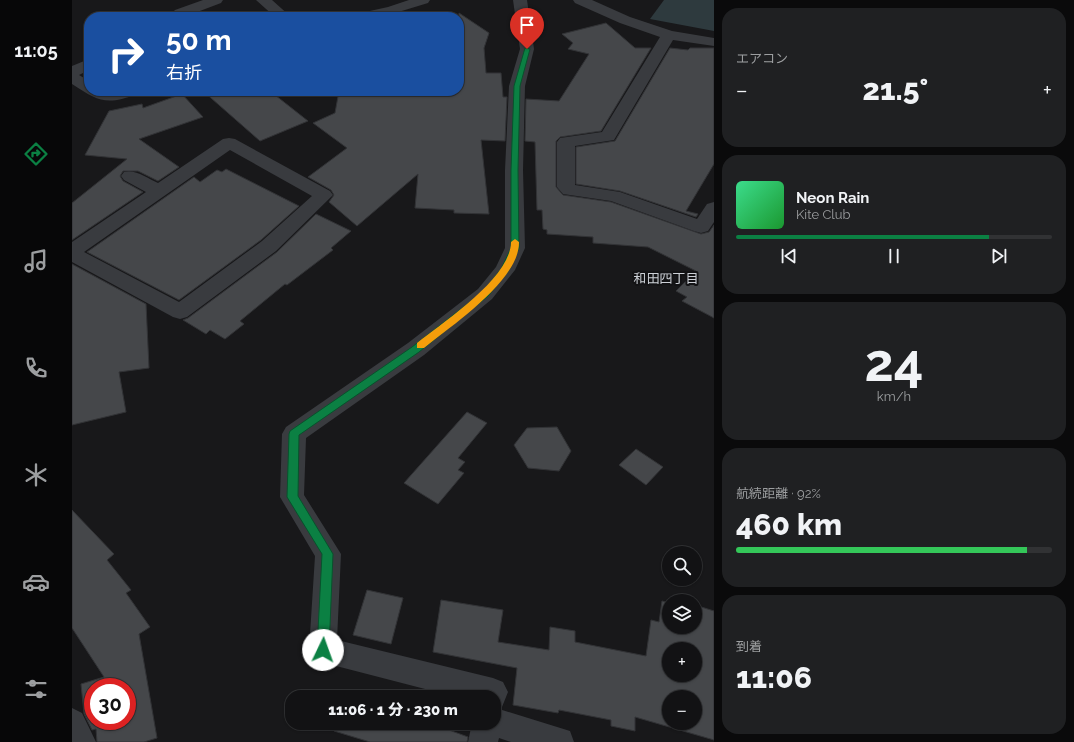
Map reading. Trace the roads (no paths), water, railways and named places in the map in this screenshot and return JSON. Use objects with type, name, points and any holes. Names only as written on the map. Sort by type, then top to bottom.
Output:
[{"type":"street","points":[[183,12],[216,0]]},
{"type":"street","points":[[263,0],[278,12]]},
{"type":"street","points":[[391,12],[423,0]]},
{"type":"street","points":[[486,690],[323,650],[328,554],[292,497],[294,434],[416,349],[486,294],[505,270],[515,248],[514,170],[517,86],[527,49],[520,0]]},
{"type":"street","points":[[580,0],[625,20],[670,35],[714,42]]},
{"type":"street","points":[[670,35],[608,136],[569,140],[566,142],[566,187],[569,190],[614,196],[701,227],[714,208]]},
{"type":"street","points":[[72,72],[84,66]]},
{"type":"street","points":[[72,77],[84,85]]},
{"type":"street","points":[[101,96],[113,98],[118,96]]},
{"type":"street","points":[[228,143],[324,195],[269,246],[180,312],[72,252],[228,143]]},
{"type":"street","points":[[130,176],[159,191]]},
{"type":"street","points":[[72,723],[81,742]]},
{"type":"street","points":[[501,724],[559,742]]},
{"type":"street","points":[[482,742],[485,730]]},
{"type":"district","name":"和田四丁目","points":[[666,278]]}]
